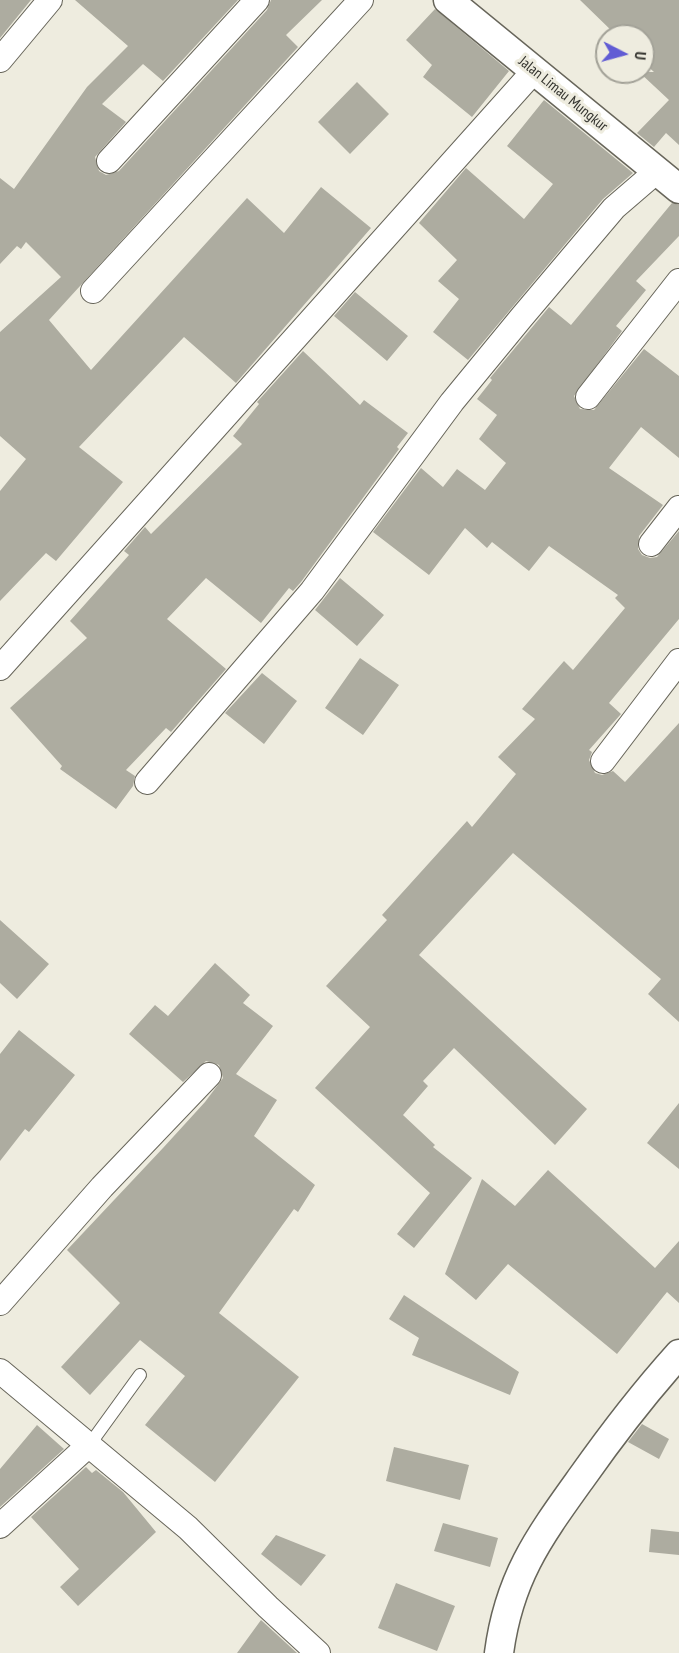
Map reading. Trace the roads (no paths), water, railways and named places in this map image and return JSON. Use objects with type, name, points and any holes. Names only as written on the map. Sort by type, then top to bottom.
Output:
[{"type":"street","points":[[0,60],[50,0]]},
{"type":"street","points":[[109,162],[256,0]]},
{"type":"street","points":[[93,291],[361,0]]},
{"type":"street","name":"Jalan Limau Mungkur","points":[[448,0],[679,189]]},
{"type":"street","points":[[0,668],[534,71]]},
{"type":"street","points":[[147,782],[312,591],[452,402],[520,318],[614,208],[657,171]]},
{"type":"street","points":[[588,397],[679,281]]},
{"type":"street","points":[[651,544],[679,508]]},
{"type":"street","points":[[603,761],[679,661]]},
{"type":"street","points":[[0,1303],[102,1187],[209,1075]]},
{"type":"street","points":[[500,1653],[515,1584],[534,1544],[632,1407],[679,1354]]},
{"type":"street","points":[[0,1371],[188,1528],[267,1607],[318,1653]]},
{"type":"street","points":[[0,1526],[90,1444]]},
{"type":"lane","points":[[90,1444],[140,1375]]}]
